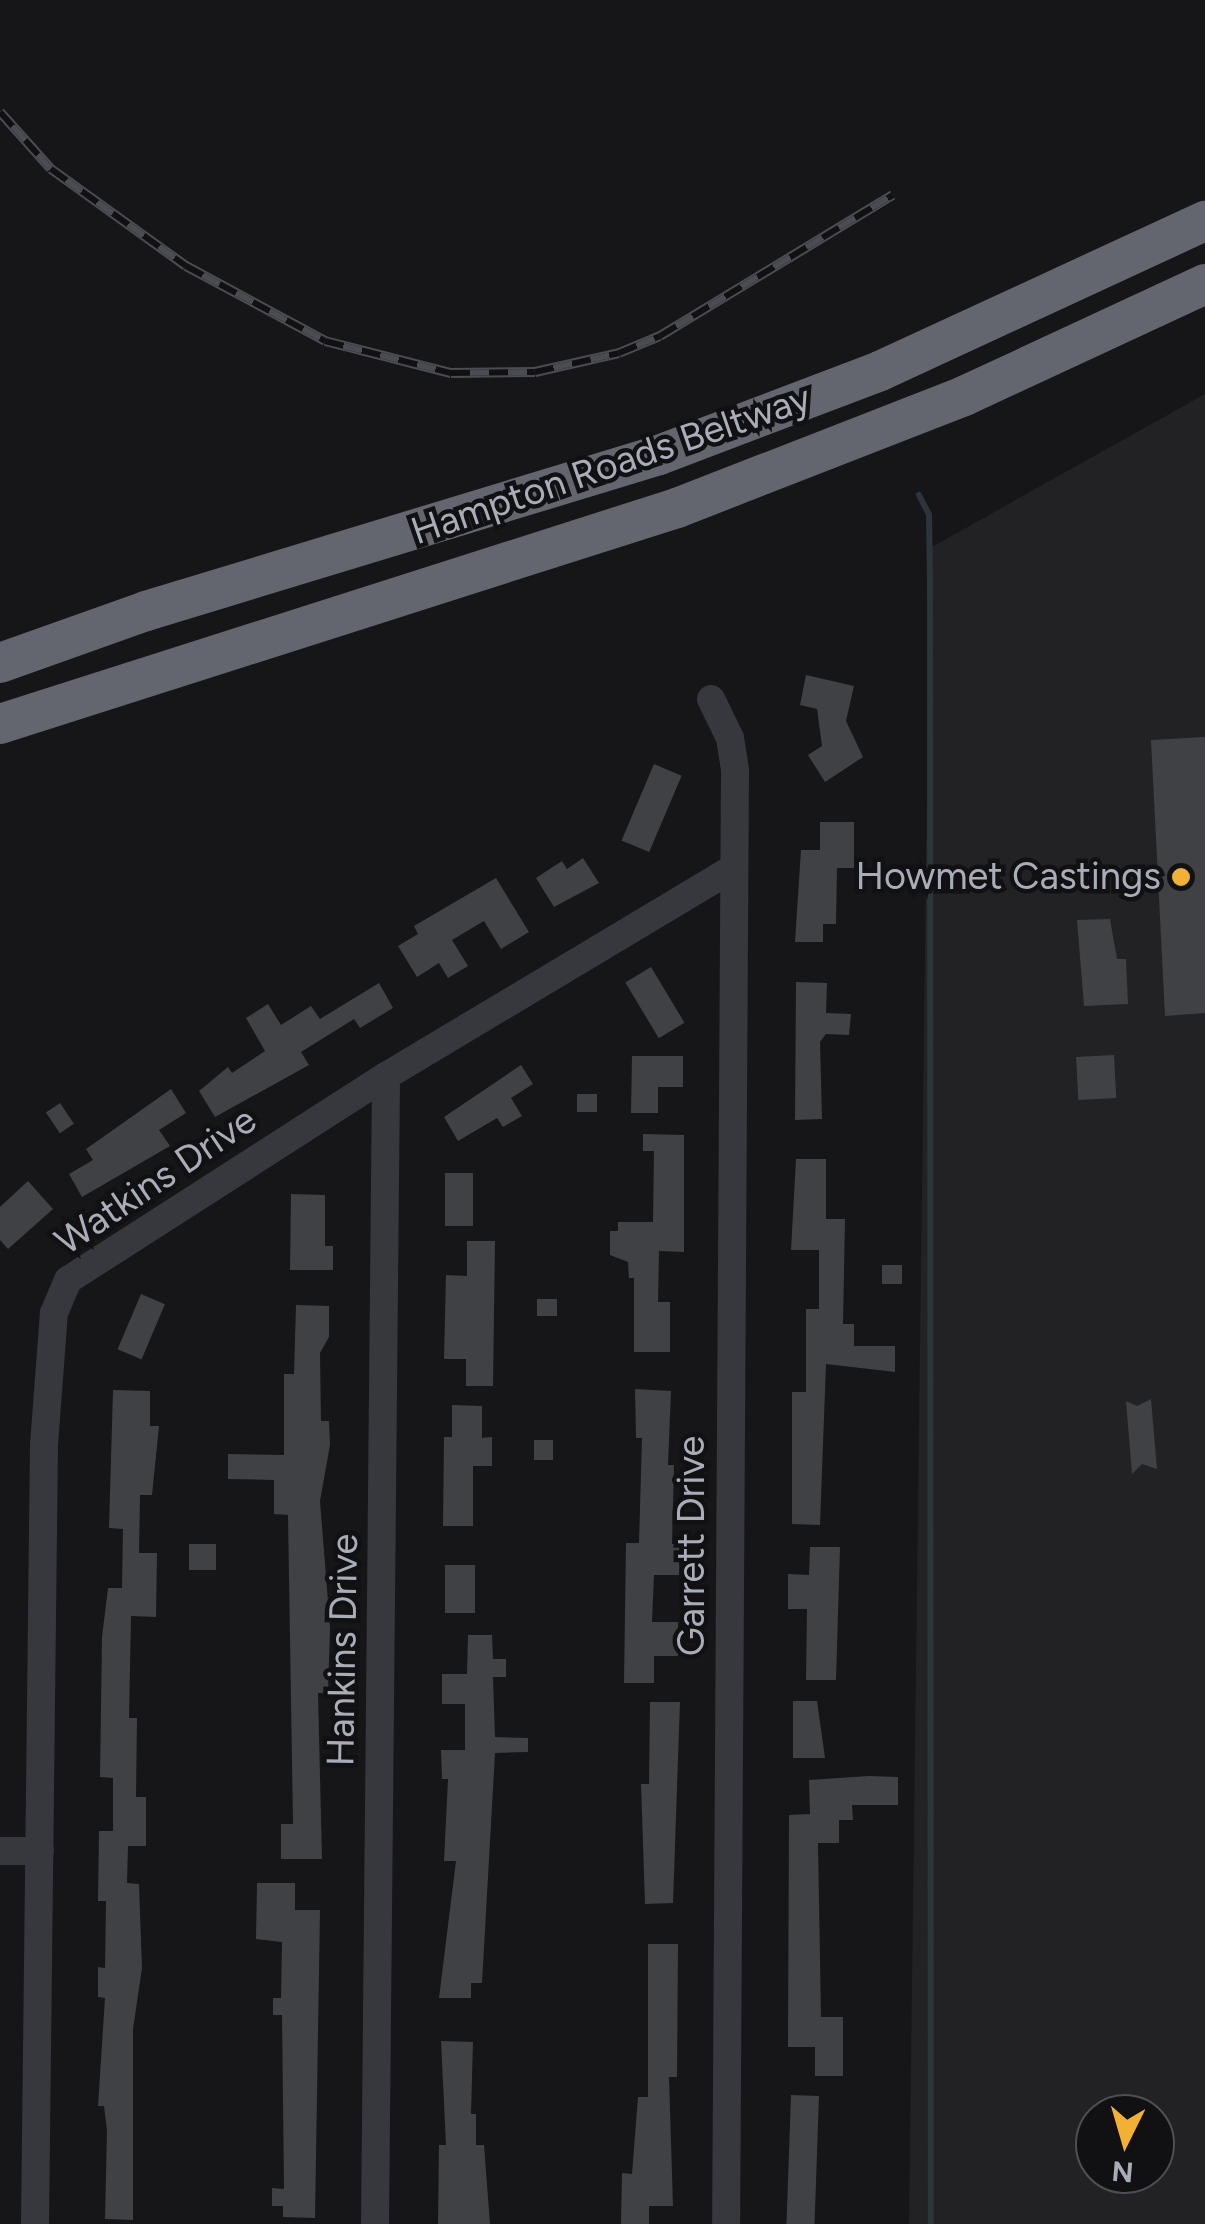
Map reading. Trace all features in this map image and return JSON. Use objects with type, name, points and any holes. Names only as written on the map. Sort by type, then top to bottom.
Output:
[{"type":"highway","name":"Hampton Roads Beltway","points":[[0,663],[146,611],[502,507],[752,421],[989,324],[1205,221]]},
{"type":"highway","name":"Hampton Roads Beltway","points":[[0,724],[677,508],[964,396],[1205,284]]},
{"type":"highway","points":[[0,648],[146,611]]},
{"type":"street","name":"Garrett Drive","points":[[711,699],[734,754],[726,2224]]},
{"type":"street","name":"Watkins Drive","points":[[35,2224],[44,1445],[54,1312],[68,1280],[386,1076],[733,868]]},
{"type":"street","name":"Hankins Drive","points":[[375,2224],[386,1076]]},
{"type":"street","points":[[0,1851],[40,1852]]},
{"type":"shaded area","points":[[1205,394],[1205,2224],[909,2224],[930,548]]},
{"type":"building","points":[[806,675],[854,686],[846,721],[863,757],[825,782],[808,755],[822,746],[817,709],[800,705]]},
{"type":"building","name":"Howmet Castings","points":[[1205,737],[1205,1013],[1165,1016],[1151,740]]},
{"type":"building","points":[[654,764],[682,776],[649,852],[622,840]]},
{"type":"building","points":[[820,822],[854,822],[854,868],[837,868],[836,924],[823,924],[823,942],[795,942],[801,850],[820,850]]},
{"type":"building","points":[[583,858],[599,883],[554,907],[536,878],[562,861],[567,869]]},
{"type":"building","points":[[496,878],[529,932],[501,949],[484,921],[452,940],[468,966],[448,978],[439,963],[417,977],[398,946],[418,934],[414,926]]},
{"type":"building","points":[[1110,919],[1117,959],[1126,959],[1128,1004],[1084,1006],[1077,920]]},
{"type":"building","points":[[651,967],[684,1023],[659,1038],[625,982]]},
{"type":"building","points":[[796,982],[827,983],[826,1013],[851,1014],[849,1035],[826,1034],[820,1042],[822,1119],[795,1120]]},
{"type":"building","points":[[379,983],[393,1008],[360,1028],[354,1019],[301,1052],[309,1065],[215,1117],[199,1091],[228,1067],[232,1073],[265,1051],[246,1018],[268,1004],[281,1025],[311,1006],[320,1019]]},
{"type":"building","points":[[1114,1055],[1116,1098],[1078,1100],[1076,1057]]},
{"type":"building","points":[[632,1056],[683,1056],[683,1087],[658,1087],[658,1113],[631,1113]]},
{"type":"building","points":[[521,1065],[533,1084],[511,1098],[522,1116],[503,1127],[497,1118],[458,1141],[444,1117]]},
{"type":"building","points":[[171,1089],[186,1113],[159,1130],[170,1146],[82,1197],[69,1174],[93,1160],[86,1149]]},
{"type":"building","points":[[577,1094],[597,1094],[597,1112],[577,1112]]},
{"type":"building","points":[[60,1103],[74,1124],[60,1133],[46,1113]]},
{"type":"building","points":[[643,1134],[684,1135],[684,1252],[659,1251],[658,1302],[670,1302],[670,1352],[634,1352],[634,1278],[629,1278],[628,1262],[610,1255],[610,1231],[618,1231],[618,1222],[653,1222],[654,1151],[643,1151]]},
{"type":"building","points":[[796,1159],[826,1159],[826,1219],[845,1219],[843,1324],[854,1324],[854,1346],[895,1346],[895,1372],[826,1364],[820,1525],[792,1524],[792,1392],[806,1392],[806,1309],[819,1309],[819,1250],[791,1250]]},
{"type":"building","points":[[445,1173],[473,1173],[473,1226],[445,1226]]},
{"type":"building","points":[[28,1181],[53,1209],[8,1249],[0,1240],[0,1207]]},
{"type":"building","points":[[291,1194],[325,1195],[325,1246],[333,1246],[333,1270],[290,1270]]},
{"type":"building","points":[[467,1241],[495,1241],[493,1386],[466,1386],[466,1359],[444,1359],[446,1275],[467,1276]]},
{"type":"building","points":[[882,1265],[902,1265],[902,1284],[882,1284]]},
{"type":"building","points":[[141,1294],[165,1304],[141,1359],[118,1349]]},
{"type":"building","points":[[537,1299],[557,1299],[557,1316],[537,1316]]},
{"type":"building","points":[[296,1305],[329,1306],[329,1337],[320,1353],[321,1421],[329,1421],[330,1445],[320,1501],[330,1627],[328,1693],[318,1693],[322,1859],[281,1859],[281,1824],[293,1824],[288,1515],[274,1514],[274,1480],[228,1479],[228,1454],[284,1455],[284,1374],[294,1374]]},
{"type":"building","points":[[635,1389],[671,1391],[668,1465],[674,1465],[672,1544],[680,1544],[679,1575],[654,1575],[652,1622],[678,1622],[678,1656],[654,1656],[654,1683],[624,1683],[626,1543],[639,1543],[642,1438],[636,1438]]},
{"type":"building","points":[[113,1390],[150,1391],[150,1426],[159,1426],[152,1495],[140,1495],[139,1553],[157,1553],[156,1617],[131,1616],[129,1718],[137,1718],[136,1797],[146,1797],[146,1846],[128,1846],[127,1883],[139,1884],[142,1968],[133,2029],[133,2220],[105,2219],[107,2131],[104,2106],[98,2106],[105,1998],[98,1997],[98,1967],[105,1968],[106,1901],[98,1901],[99,1831],[113,1831],[113,1778],[100,1777],[102,1637],[108,1588],[122,1588],[123,1529],[109,1528]]},
{"type":"building","points":[[1151,1399],[1157,1469],[1142,1464],[1132,1474],[1126,1401],[1137,1406]]},
{"type":"building","points":[[452,1405],[482,1406],[482,1438],[492,1437],[492,1466],[473,1466],[473,1526],[443,1526],[444,1437],[452,1437]]},
{"type":"building","points":[[534,1440],[553,1440],[553,1460],[534,1460]]},
{"type":"building","points":[[189,1544],[216,1544],[216,1570],[189,1570]]},
{"type":"building","points":[[810,1547],[840,1547],[836,1680],[806,1680],[807,1609],[788,1609],[788,1574],[809,1575]]},
{"type":"building","points":[[445,1565],[475,1565],[475,1613],[445,1613]]},
{"type":"building","points":[[468,1635],[492,1635],[493,1659],[506,1659],[506,1677],[493,1677],[495,1737],[528,1738],[528,1752],[495,1753],[482,1983],[471,1983],[471,1998],[439,1998],[456,1861],[444,1861],[448,1779],[442,1779],[441,1750],[465,1750],[465,1704],[442,1704],[442,1674],[467,1674]]},
{"type":"building","points":[[793,1701],[817,1701],[825,1758],[793,1758]]},
{"type":"building","points":[[650,1702],[680,1702],[673,1903],[645,1904],[641,1784],[649,1784]]},
{"type":"building","points":[[898,1777],[898,1805],[852,1805],[853,1820],[839,1820],[839,1843],[818,1843],[821,2017],[843,2017],[843,2076],[815,2076],[815,2047],[788,2047],[789,1815],[810,1814],[809,1780]]},
{"type":"building","points":[[257,1883],[295,1883],[295,1910],[320,1910],[315,2218],[283,2217],[283,2206],[272,2206],[272,2188],[284,2189],[282,2015],[273,2015],[273,1998],[281,1998],[282,1942],[256,1939]]},
{"type":"building","points":[[648,1944],[678,1944],[677,2077],[669,2077],[673,2206],[649,2206],[649,2224],[621,2224],[622,2173],[632,2174],[638,2097],[648,2097]]},
{"type":"building","points":[[441,2041],[473,2042],[471,2114],[476,2114],[476,2145],[484,2145],[490,2224],[438,2224],[439,2145],[446,2145]]},
{"type":"building","points":[[791,2095],[819,2096],[815,2224],[786,2224]]},
{"type":"waterway","points":[[919,495],[929,515],[930,578],[931,2224]]},
{"type":"railway","points":[[0,112],[51,169],[186,266],[325,341],[451,373],[535,372],[619,353],[660,336],[893,195]]},
{"type":"place","name":"Howmet Castings","points":[[1181,877]]}]
